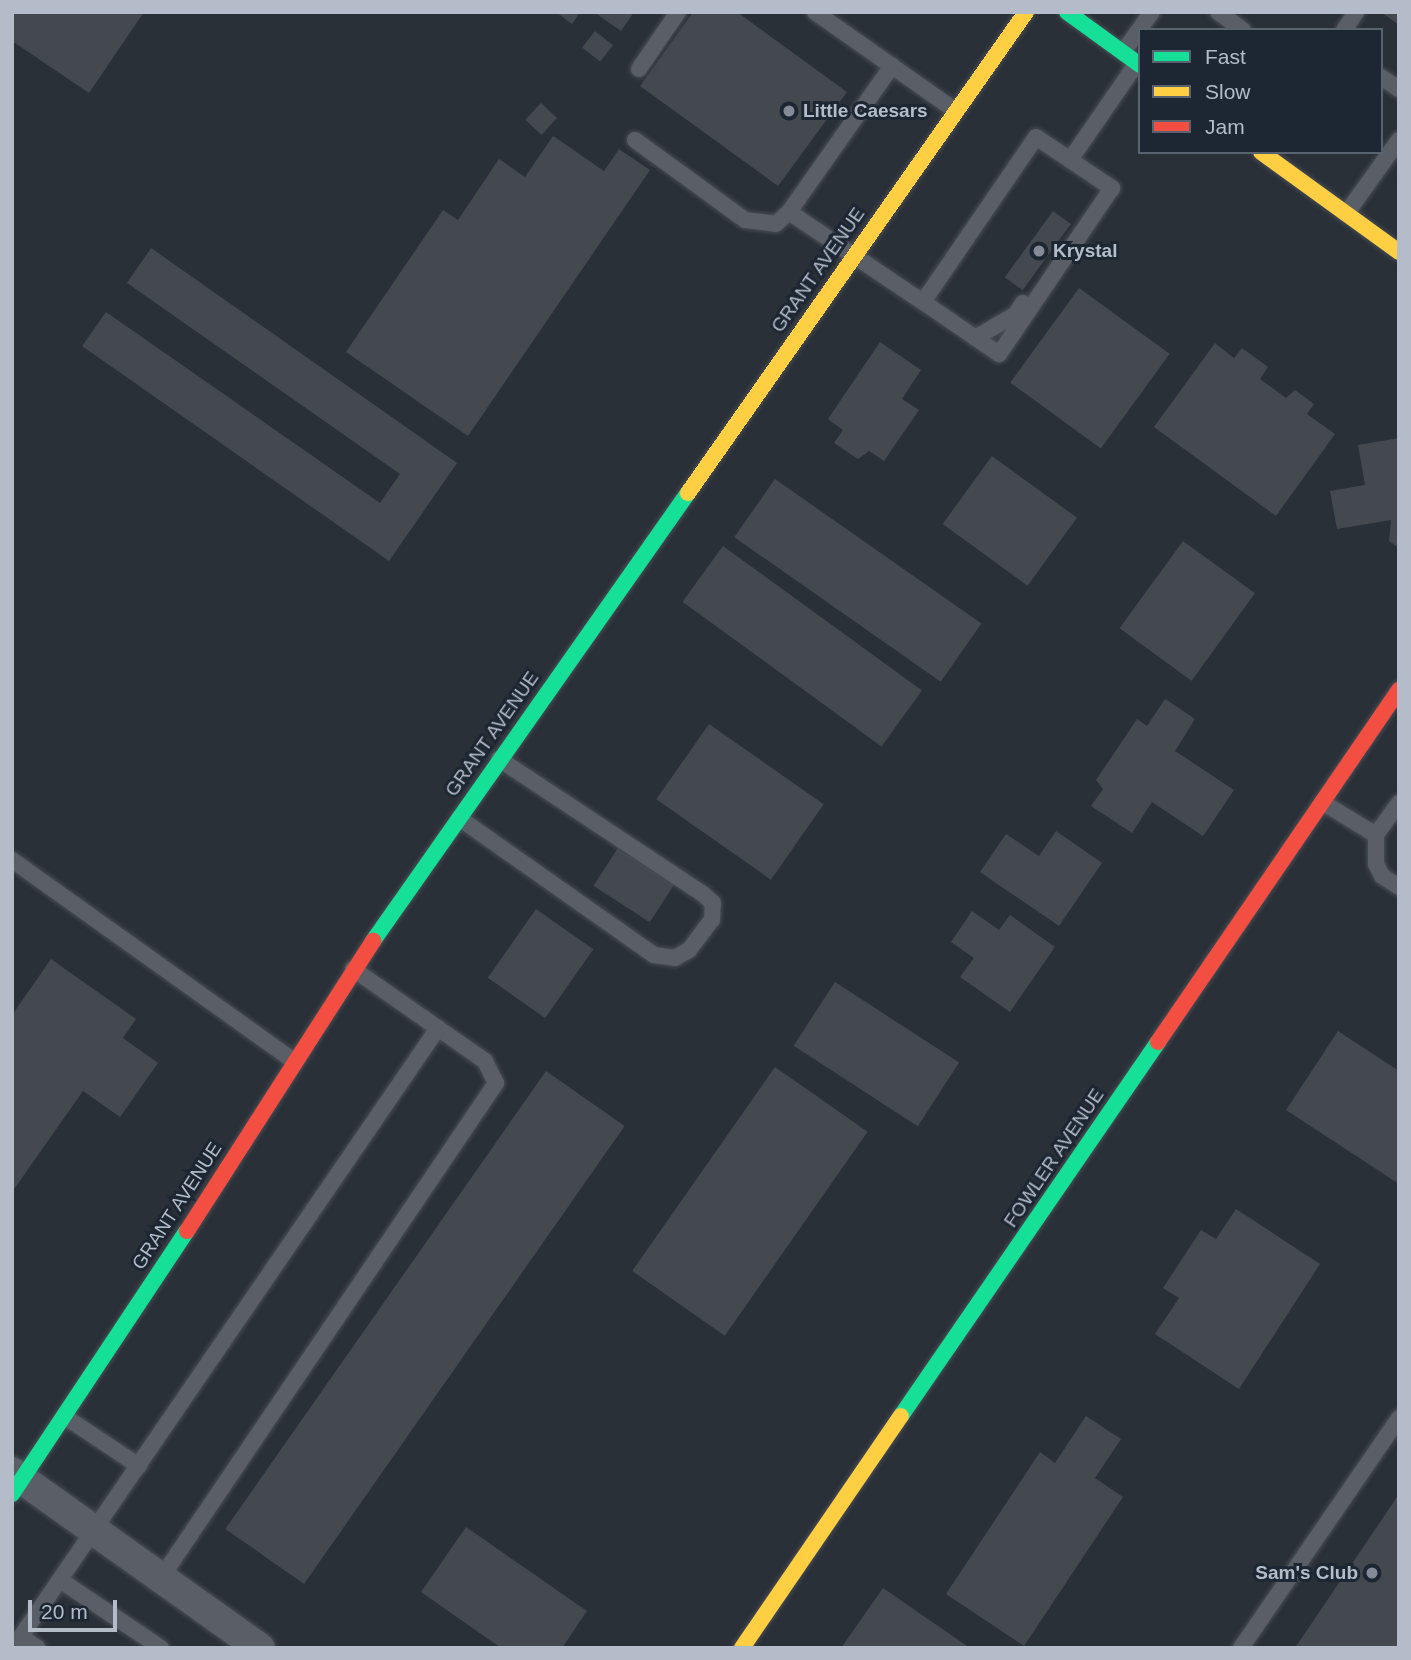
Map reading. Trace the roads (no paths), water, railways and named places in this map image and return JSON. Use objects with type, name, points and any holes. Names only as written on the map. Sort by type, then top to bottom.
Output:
[{"type":"street","name":"GRANT AVENUE","points":[[16,1482],[64,1416],[353,969],[1026,12]]},
{"type":"street","points":[[1068,12],[1138,64]]},
{"type":"street","points":[[1264,154],[1399,252]]},
{"type":"street","name":"FOWLER AVENUE","points":[[742,1648],[1399,690]]},
{"type":"street","points":[[16,1482],[95,1531],[260,1648]]},
{"type":"lane","points":[[639,69],[678,12]]},
{"type":"lane","points":[[815,12],[956,111]]},
{"type":"lane","points":[[1140,28],[1152,12]]},
{"type":"lane","points":[[1218,12],[1240,28]]},
{"type":"lane","points":[[1345,28],[1356,12]]},
{"type":"lane","points":[[1123,52],[1138,31]]},
{"type":"lane","points":[[1070,160],[1138,64]]},
{"type":"lane","points":[[635,140],[745,220],[776,224],[789,212],[892,66]]},
{"type":"lane","points":[[1383,78],[1399,89]]},
{"type":"lane","points":[[789,212],[999,354],[1112,188],[1036,136],[923,302]]},
{"type":"lane","points":[[1346,214],[1399,140]]},
{"type":"lane","points":[[975,338],[1016,314],[1093,203],[1096,177]]},
{"type":"lane","points":[[459,818],[654,955],[675,958],[690,950],[712,920],[713,903],[703,894],[499,759]]},
{"type":"lane","points":[[1322,802],[1376,835]]},
{"type":"lane","points":[[1399,803],[1376,835],[1376,864],[1382,876],[1399,887]]},
{"type":"lane","points":[[12,860],[294,1061]]},
{"type":"lane","points":[[161,1578],[492,1094],[494,1071],[353,969]]},
{"type":"lane","points":[[38,1648],[17,1642],[438,1028]]},
{"type":"lane","points":[[64,1416],[139,1466]]},
{"type":"lane","points":[[1241,1648],[1399,1418]]},
{"type":"lane","points":[[61,1580],[161,1648]]},
{"type":"place","name":"Little Caesars","points":[[789,111]]},
{"type":"place","name":"Krystal","points":[[1039,251]]},
{"type":"place","name":"Sam's Club","points":[[1372,1573]]}]
